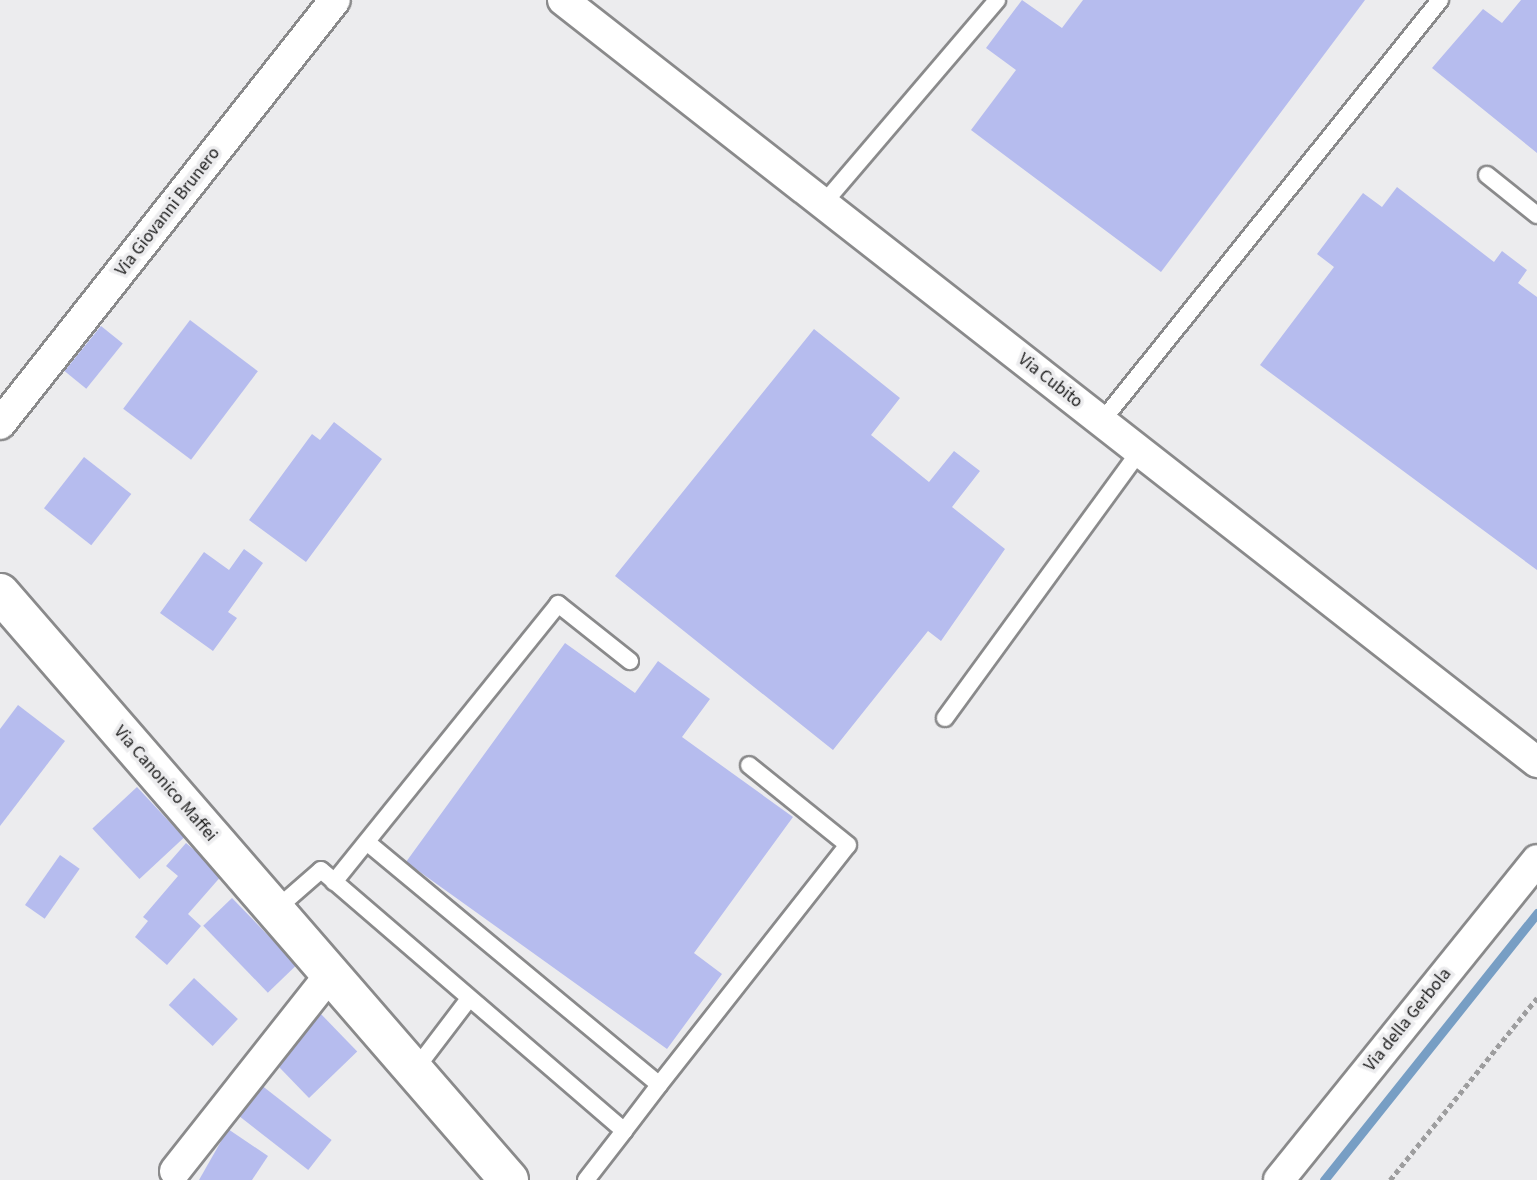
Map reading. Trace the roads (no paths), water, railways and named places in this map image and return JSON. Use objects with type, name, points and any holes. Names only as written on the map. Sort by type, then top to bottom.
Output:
[{"type":"street","name":"Via Giovanni Brunero","points":[[0,424],[335,0]]},
{"type":"street","name":"Via Cubito","points":[[563,0],[1537,762]]},
{"type":"street","name":"Via Canonico Maffei","points":[[0,593],[509,1180]]},
{"type":"street","name":"Via della Gerbola","points":[[1279,1180],[1537,860]]},
{"type":"street","points":[[175,1171],[330,975]]},
{"type":"lane","points":[[823,204],[997,0]]},
{"type":"lane","points":[[1102,421],[1440,0]]},
{"type":"lane","points":[[1487,175],[1537,215]]},
{"type":"lane","points":[[945,718],[1140,451]]},
{"type":"lane","points":[[334,882],[558,604],[630,661]]},
{"type":"lane","points":[[586,1180],[848,845],[749,765]]},
{"type":"lane","points":[[368,843],[659,1086]]},
{"type":"lane","points":[[274,911],[321,870],[468,1000],[624,1131]]},
{"type":"lane","points":[[414,1072],[468,1000]]},
{"type":"waterway","points":[[1324,1180],[1537,913]]}]
